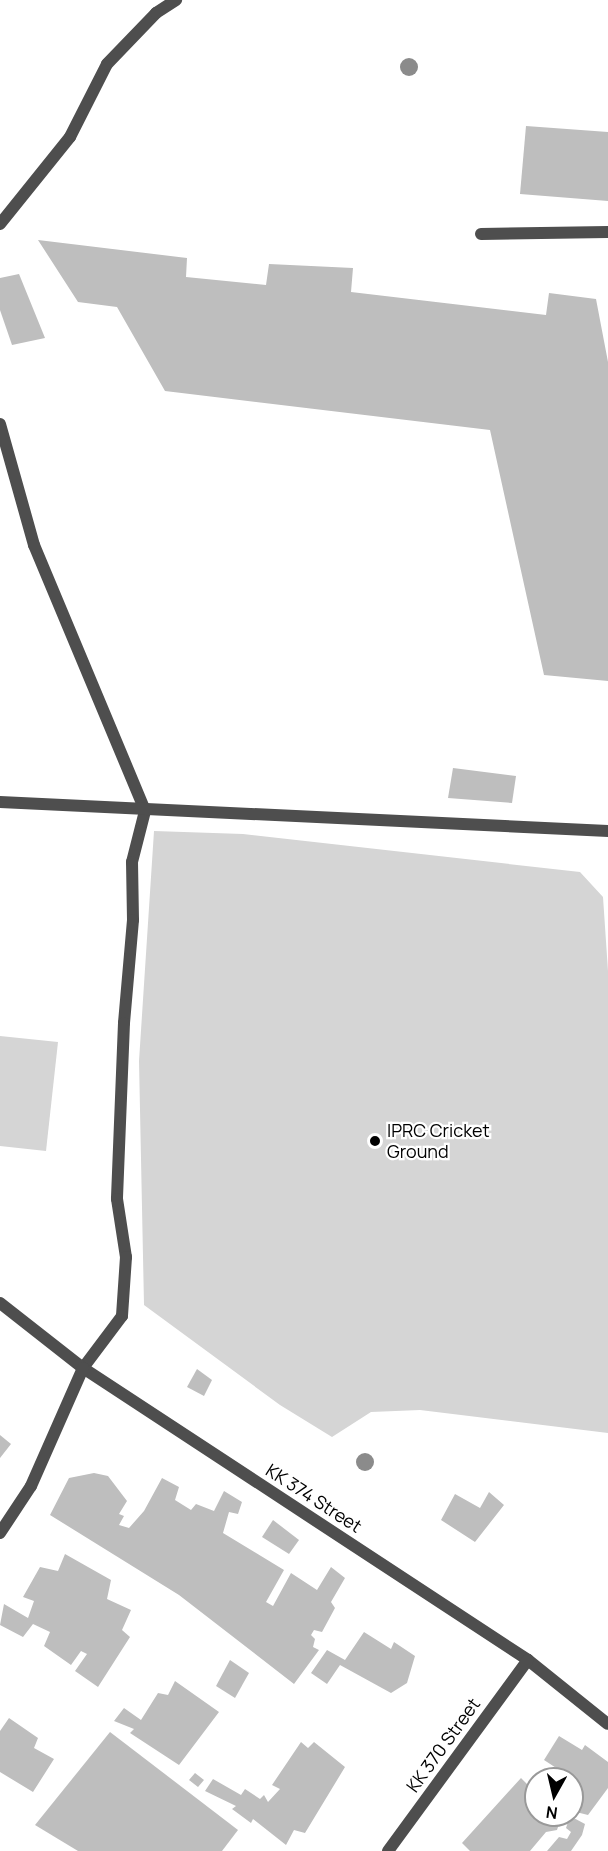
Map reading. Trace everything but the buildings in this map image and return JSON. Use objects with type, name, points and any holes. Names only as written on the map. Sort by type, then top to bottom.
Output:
[{"type":"street","points":[[0,224],[69,137],[107,64],[156,13],[176,0]]},
{"type":"street","points":[[481,234],[608,232]]},
{"type":"street","points":[[0,423],[34,545],[145,811],[132,862],[133,920],[123,1056],[117,1199],[126,1257],[122,1316],[83,1368],[31,1486],[0,1533]]},
{"type":"street","points":[[0,802],[145,811],[608,831]]},
{"type":"street","name":"KK 374 Street","points":[[0,1303],[83,1368],[528,1660],[608,1724]]},
{"type":"street","name":"KK 370 Street","points":[[388,1851],[528,1660]]},
{"type":"shaded area","name":"IPRC Cricket Ground","points":[[154,831],[243,834],[580,872],[603,897],[608,971],[608,1433],[420,1410],[371,1412],[332,1437],[280,1405],[144,1305],[139,1061]]},
{"type":"shaded area","points":[[0,1036],[58,1042],[46,1151],[0,1146]]},
{"type":"place","name":"IPRC Cricket Ground","points":[[375,1141]]}]
